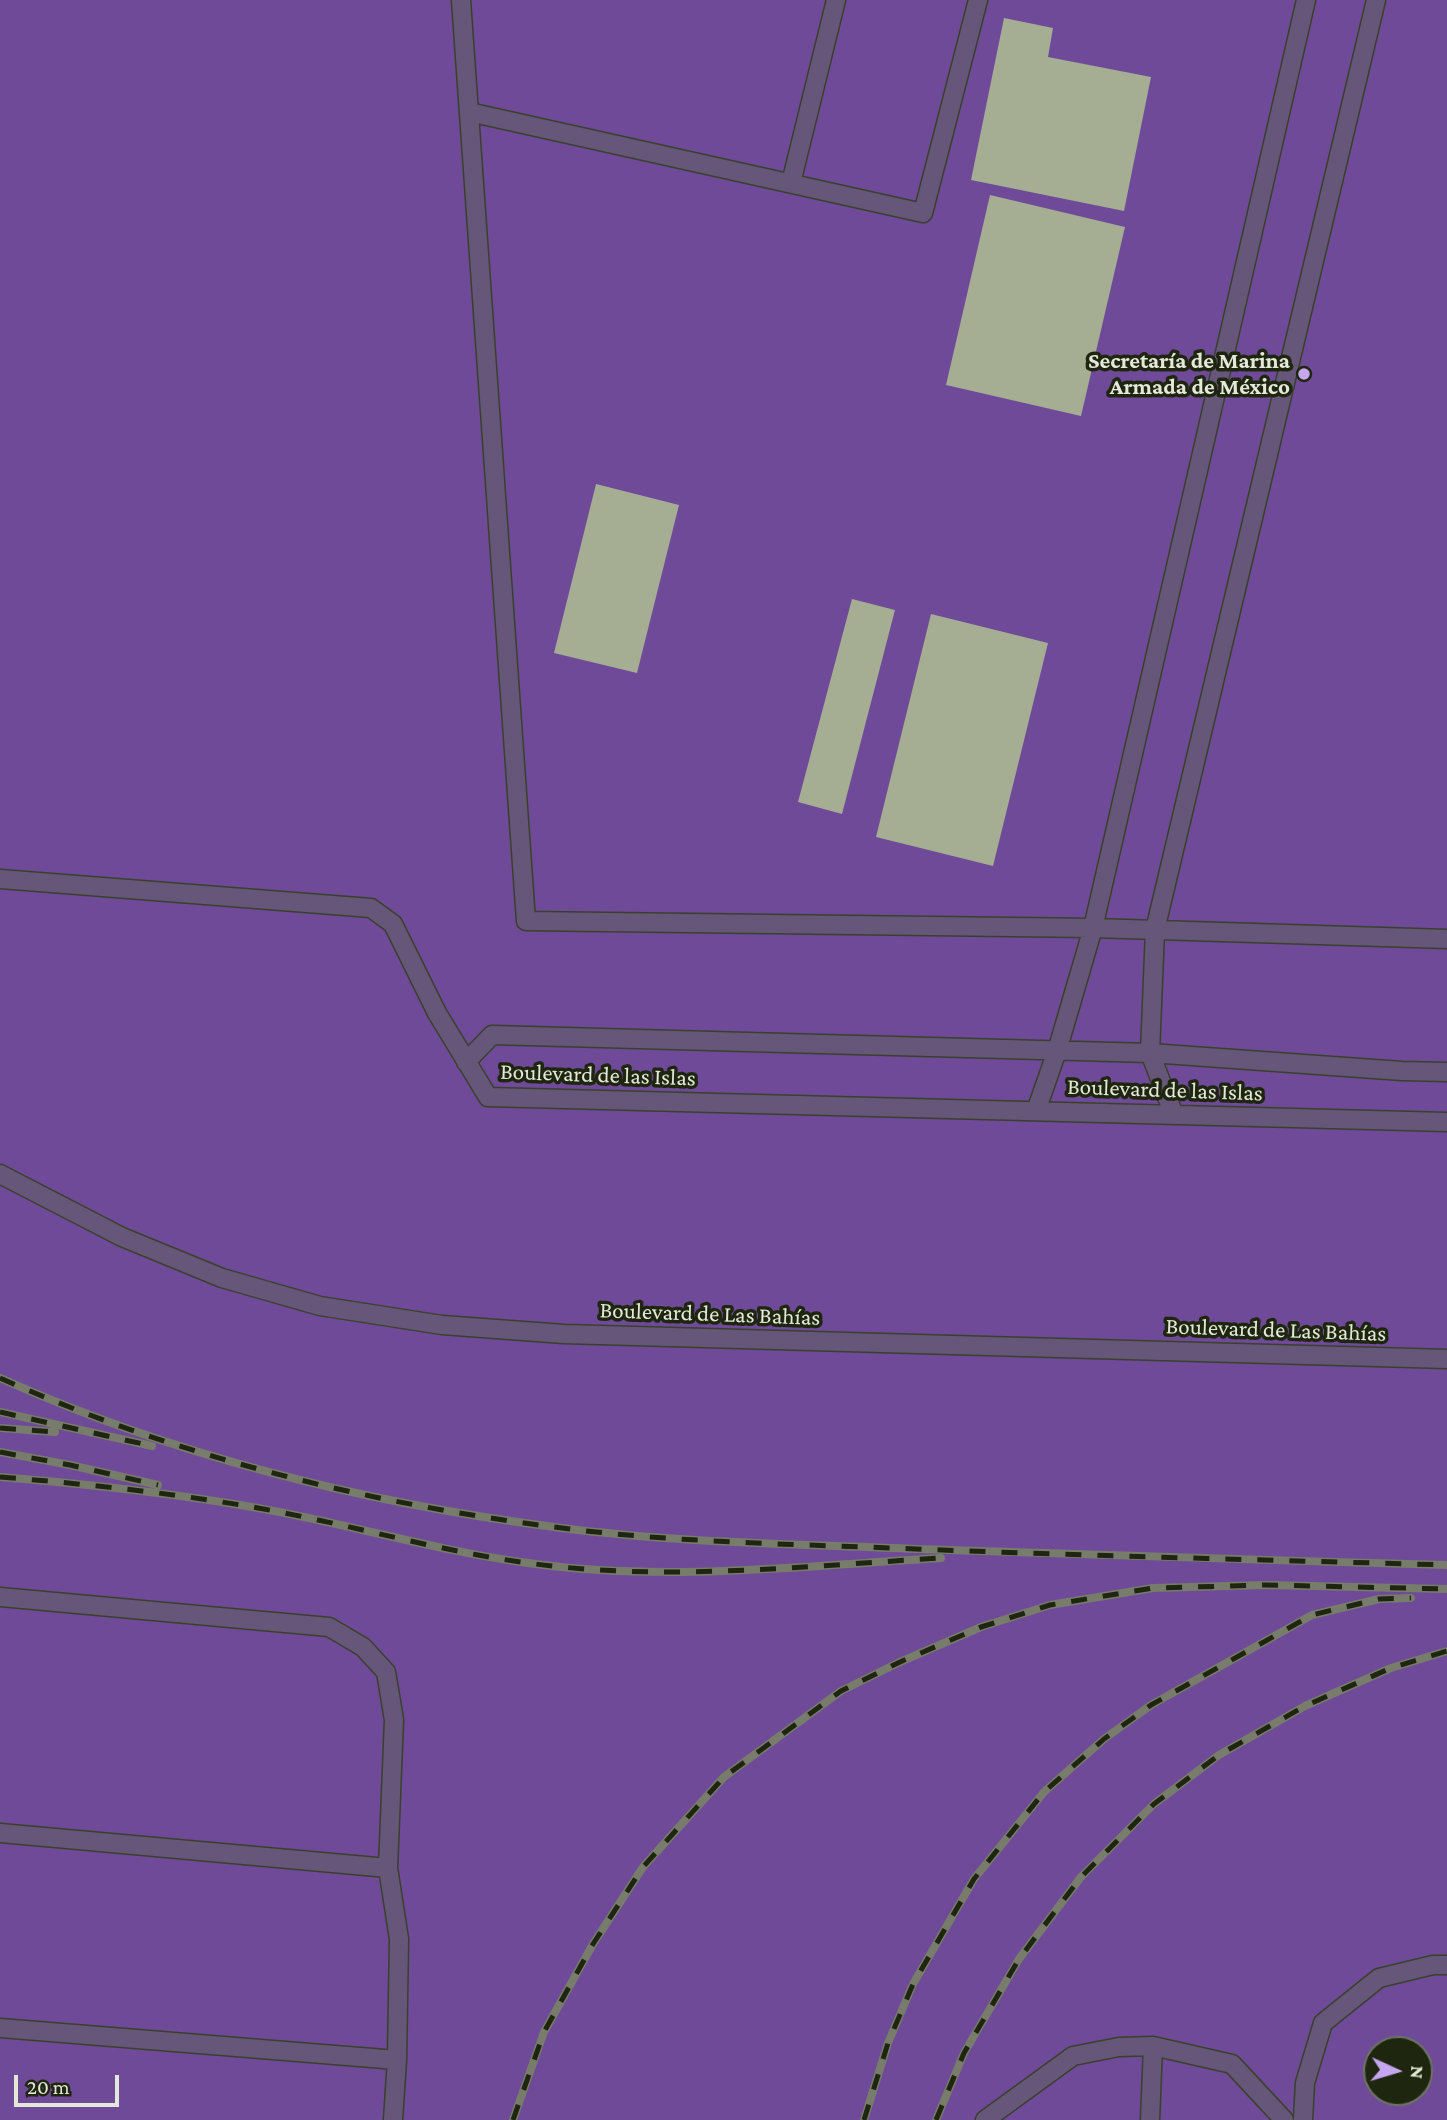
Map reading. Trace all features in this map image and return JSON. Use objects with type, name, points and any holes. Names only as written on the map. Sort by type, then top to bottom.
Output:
[{"type":"street","points":[[461,0],[526,921],[1093,928],[1447,939]]},
{"type":"street","points":[[791,183],[836,0]]},
{"type":"street","points":[[469,112],[923,213],[978,0]]},
{"type":"street","points":[[1036,1111],[1057,1051],[1093,928],[1306,0]]},
{"type":"street","points":[[1174,1115],[1150,1053],[1154,930],[1376,0]]},
{"type":"street","points":[[0,878],[371,908],[393,924],[437,1013],[466,1062]]},
{"type":"street","name":"Boulevard de las Islas","points":[[1447,1072],[1150,1053],[492,1035],[466,1062],[488,1097],[1447,1122]]},
{"type":"street","name":"Boulevard de Las Bahías","points":[[0,1174],[122,1237],[222,1278],[320,1306],[442,1325],[564,1334],[1447,1359]]},
{"type":"street","points":[[0,1597],[329,1627],[363,1647],[386,1672],[394,1720],[388,1868],[399,1939],[393,2120]]},
{"type":"street","points":[[0,1833],[388,1868]]},
{"type":"street","points":[[1303,2120],[1305,2083],[1323,2023],[1379,1978],[1433,1965],[1447,1965]]},
{"type":"street","points":[[0,2028],[397,2060]]},
{"type":"street","points":[[985,2120],[1073,2056],[1119,2047],[1153,2046],[1232,2064],[1284,2120]]},
{"type":"street","points":[[1150,2120],[1153,2046]]},
{"type":"shaded area","points":[[0,0],[1447,0],[1447,2120],[0,2120]]},
{"type":"building","points":[[1004,18],[1053,28],[1048,57],[1151,77],[1124,211],[971,180]]},
{"type":"building","points":[[990,195],[1125,227],[1081,416],[946,385]]},
{"type":"building","points":[[596,484],[679,505],[637,673],[554,653]]},
{"type":"building","points":[[852,599],[895,610],[842,814],[798,802]]},
{"type":"building","points":[[931,614],[1048,643],[993,866],[876,837]]},
{"type":"railway","points":[[0,1378],[135,1431],[275,1474],[418,1506],[562,1528],[650,1537],[783,1544],[1447,1565]]},
{"type":"railway","points":[[0,1412],[152,1446]]},
{"type":"railway","points":[[0,1428],[55,1432]]},
{"type":"railway","points":[[0,1452],[158,1485]]},
{"type":"railway","points":[[0,1477],[226,1503],[292,1514],[460,1552],[579,1569],[734,1571],[941,1558]]},
{"type":"railway","points":[[513,2120],[544,2032],[593,1944],[643,1867],[724,1777],[841,1691],[981,1627],[1050,1605],[1153,1588],[1266,1585],[1447,1589]]},
{"type":"railway","points":[[864,2120],[888,2043],[913,1984],[974,1879],[1044,1792],[1104,1739],[1151,1705],[1312,1615],[1379,1599],[1411,1598]]},
{"type":"railway","points":[[936,2120],[964,2053],[1019,1959],[1081,1877],[1154,1804],[1219,1755],[1305,1706],[1391,1668],[1447,1651]]},
{"type":"place","name":"Secretaría de Marina Armada de México","points":[[1304,374]]}]
